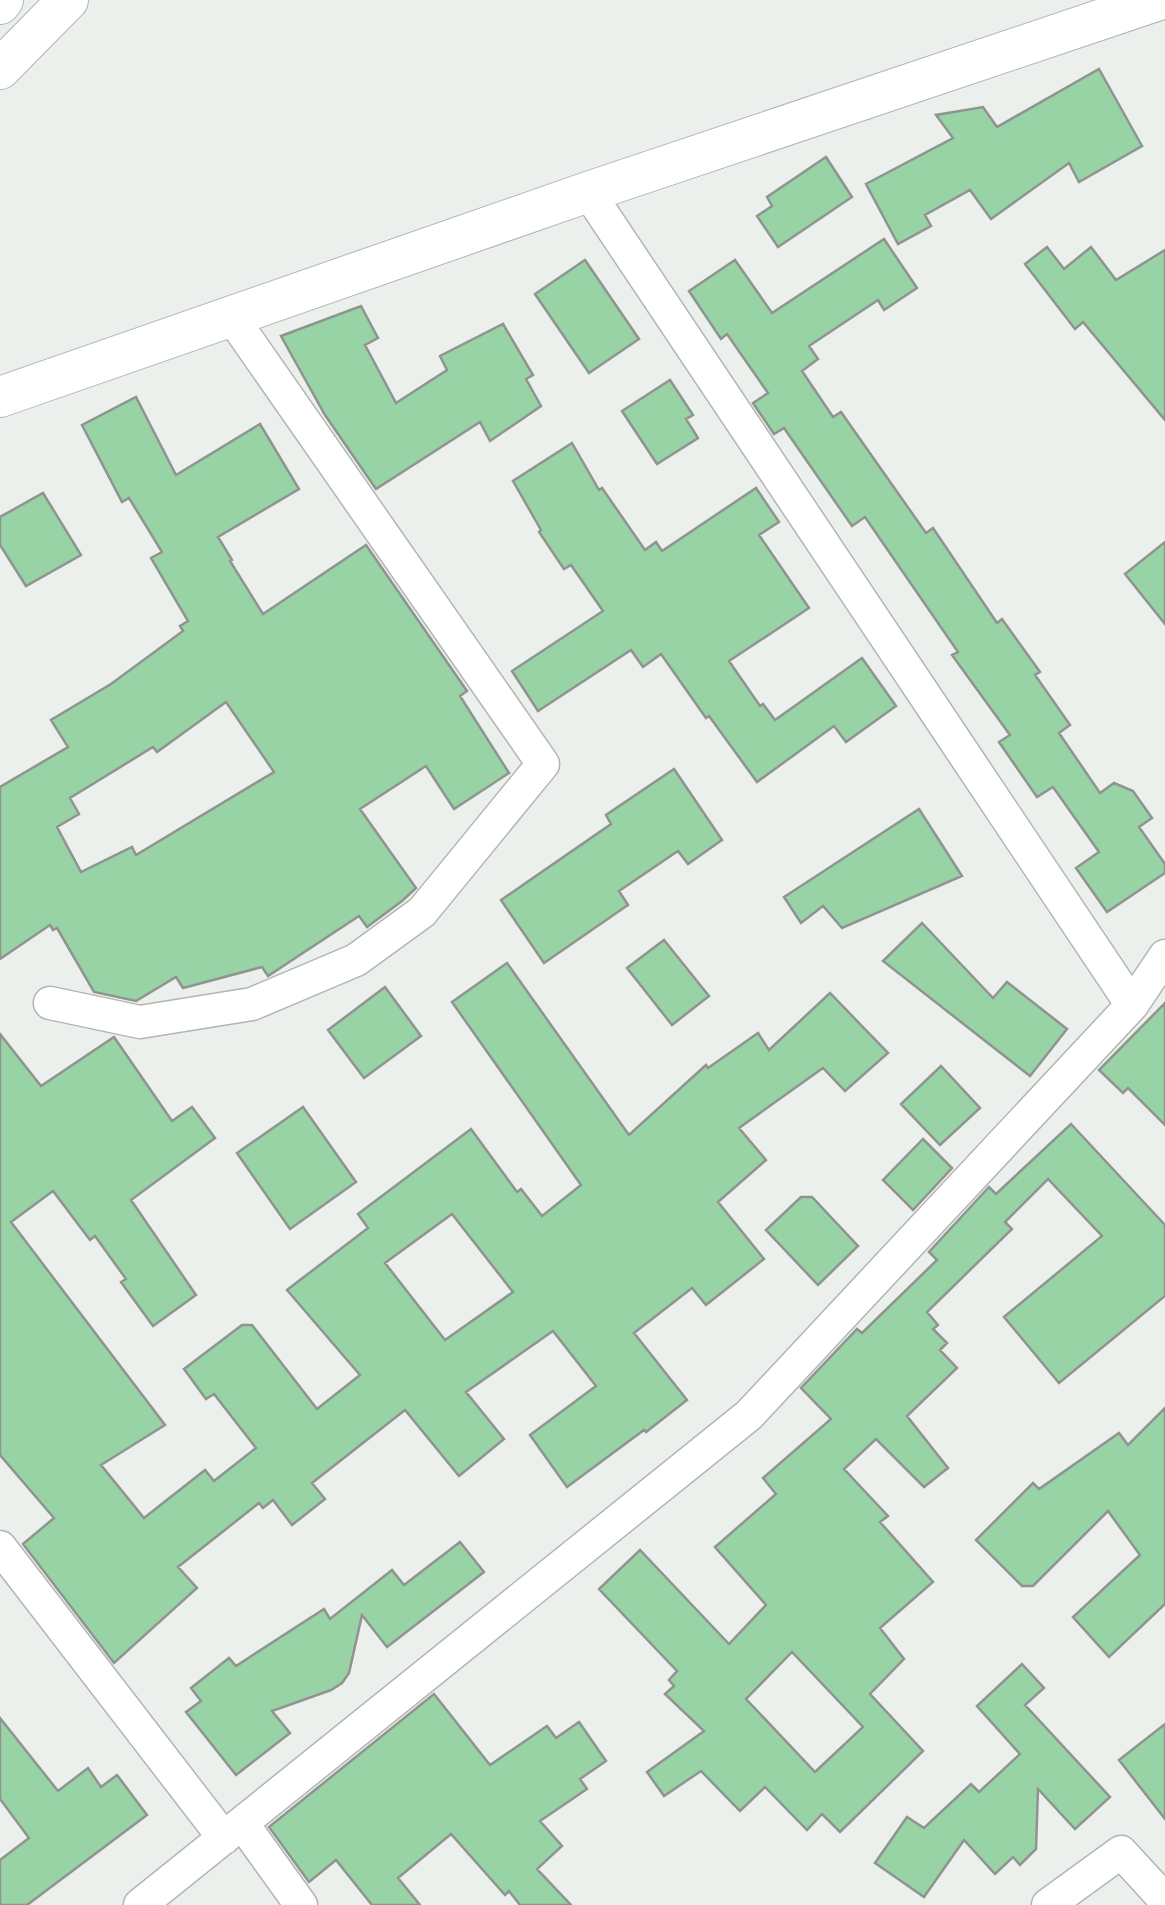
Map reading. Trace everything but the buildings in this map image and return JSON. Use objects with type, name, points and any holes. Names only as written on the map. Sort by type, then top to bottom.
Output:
[{"type":"street","points":[[0,69],[68,0]]},
{"type":"street","points":[[0,397],[588,192],[1159,0]]},
{"type":"street","points":[[588,192],[1132,1005]]},
{"type":"street","points":[[50,1003],[140,1022],[252,1004],[356,960],[422,912],[543,764],[231,316]]},
{"type":"street","points":[[140,1905],[749,1415],[1132,1005],[1165,956]]},
{"type":"street","points":[[0,1547],[233,1830],[301,1905]]},
{"type":"street","points":[[1048,1905],[1121,1852],[1165,1900]]}]
